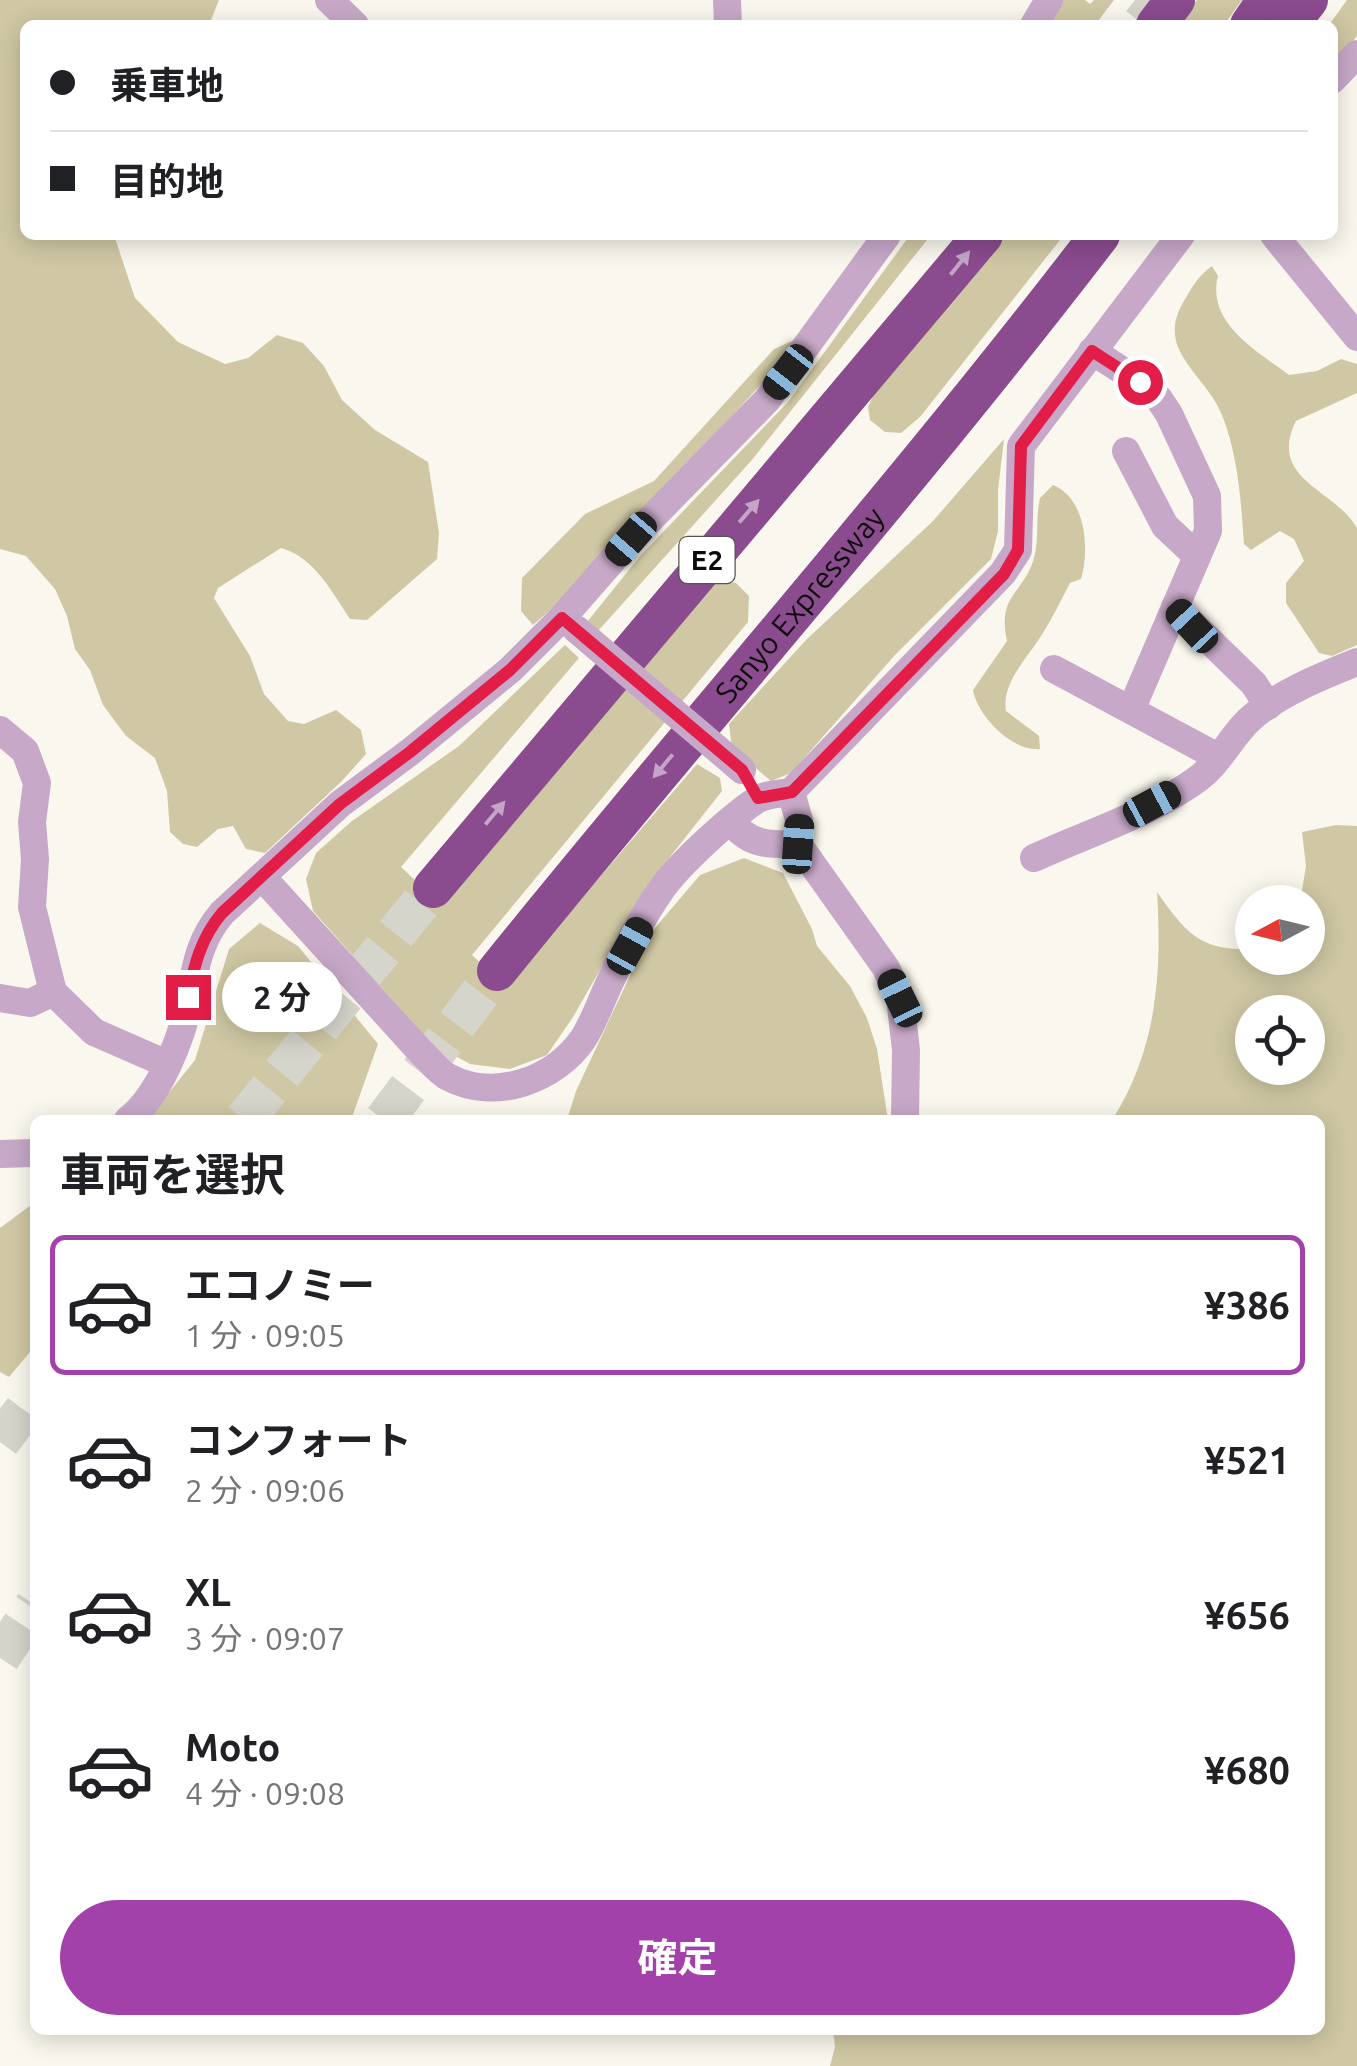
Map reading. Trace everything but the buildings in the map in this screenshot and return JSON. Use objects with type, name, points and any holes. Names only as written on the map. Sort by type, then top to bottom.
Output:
[{"type":"highway","points":[[1160,20],[1175,0]]},
{"type":"highway","points":[[1292,20],[1308,0]]},
{"type":"highway","name":"E2","points":[[433,888],[979,240]]},
{"type":"highway","name":"Sanyo Expressway","points":[[497,970],[928,452],[1096,240]]},
{"type":"highway","points":[[928,452],[1040,338],[1118,240]]},
{"type":"street","points":[[329,0],[350,20]]},
{"type":"street","points":[[1338,74],[1357,54]]},
{"type":"street","points":[[134,1115],[182,1030],[194,964],[207,931],[340,804],[569,624],[631,539],[766,400],[883,240]]},
{"type":"street","points":[[262,877],[420,1052],[448,1077],[481,1086],[509,1087],[535,1079],[562,1064],[584,1038],[613,975],[662,888],[758,798],[792,792],[1004,574],[1018,550],[1021,446],[1177,240]]},
{"type":"street","points":[[1278,240],[1357,337]]},
{"type":"street","points":[[1092,351],[1159,399],[1207,496],[1208,531],[1131,710]]},
{"type":"street","points":[[1126,451],[1165,526],[1197,556]]},
{"type":"street","points":[[1175,607],[1254,684],[1268,706]]},
{"type":"street","points":[[569,624],[742,770],[758,798]]},
{"type":"street","points":[[1034,858],[1126,818],[1202,776],[1248,721],[1268,706],[1357,662]]},
{"type":"street","points":[[1054,669],[1218,756]]},
{"type":"street","points":[[0,730],[25,752],[37,784],[32,822],[32,906],[53,992],[94,1032],[166,1064]]},
{"type":"street","points":[[792,792],[799,820],[798,844],[886,968],[900,998],[906,1050],[904,1115]]},
{"type":"street","points":[[730,822],[744,838],[755,842],[798,844]]},
{"type":"street","points":[[0,998],[30,1003],[53,992]]},
{"type":"street","points":[[0,1154],[30,1153]]},
{"type":"shaded area","points":[[0,0],[219,0],[211,20],[20,20],[20,240],[116,240],[135,298],[178,342],[225,364],[248,358],[277,335],[303,343],[324,366],[342,400],[375,430],[428,462],[439,533],[437,559],[367,620],[350,619],[313,567],[281,548],[218,588],[214,598],[250,656],[264,694],[288,721],[304,724],[336,710],[361,730],[366,754],[265,853],[246,849],[233,826],[218,829],[197,847],[183,844],[170,832],[167,791],[155,758],[126,736],[103,705],[90,670],[75,649],[55,589],[26,556],[0,549]]},
{"type":"shaded area","points":[[1061,0],[1085,0],[1090,4],[1094,0],[1114,0],[1099,20],[1051,20]]},
{"type":"shaded area","points":[[1197,0],[1242,0],[1228,20],[1180,20]]},
{"type":"shaded area","points":[[1347,0],[1357,0],[1357,36],[1338,60],[1338,20],[1333,20]]},
{"type":"shaded area","points":[[906,240],[927,240],[751,461],[598,631],[587,622],[641,555],[788,402]]},
{"type":"shaded area","points":[[998,240],[1060,240],[920,417],[901,433],[885,432],[870,420],[868,407],[879,384]]},
{"type":"shaded area","points":[[1212,266],[1218,276],[1216,293],[1227,322],[1249,346],[1289,375],[1317,371],[1341,359],[1357,364],[1357,393],[1296,421],[1289,441],[1290,457],[1297,470],[1357,528],[1357,645],[1332,656],[1319,653],[1286,603],[1286,583],[1304,561],[1294,539],[1280,531],[1251,550],[1244,544],[1238,478],[1222,415],[1178,348],[1176,319],[1193,286]]},
{"type":"shaded area","points":[[806,335],[575,588],[533,625],[521,611],[522,578],[585,514],[654,481],[774,349]]},
{"type":"shaded area","points":[[1004,439],[998,531],[991,559],[895,655],[791,773],[771,781],[732,748],[729,724],[806,640],[933,521]]},
{"type":"shaded area","points":[[1053,485],[1073,501],[1079,513],[1085,540],[1084,567],[1081,579],[1070,583],[1047,627],[1017,670],[1006,701],[1006,711],[1039,736],[1040,749],[1018,745],[998,730],[981,710],[973,690],[1007,641],[1005,614],[1033,561],[1040,498]]},
{"type":"shaded area","points":[[716,579],[736,583],[749,596],[748,622],[472,955],[506,986],[697,764],[720,778],[722,791],[651,881],[547,1055],[510,1069],[470,1064],[430,1042],[313,911],[306,879],[316,853],[352,821],[459,746],[565,645],[579,658],[401,867],[433,897]]},
{"type":"shaded area","points":[[1336,825],[1357,826],[1357,2066],[830,2066],[834,2035],[1325,2035],[1325,1115],[1115,1115],[1139,1066],[1153,1010],[1158,952],[1157,892],[1196,937],[1235,949],[1235,975],[1325,975],[1325,885],[1303,885],[1306,866],[1302,832]]},
{"type":"shaded area","points":[[744,858],[783,873],[817,946],[850,986],[867,1018],[877,1049],[887,1115],[569,1115],[649,935],[700,875]]},
{"type":"shaded area","points":[[260,923],[298,946],[378,1044],[353,1115],[151,1115],[195,1060],[229,949]]},
{"type":"shaded area","points":[[30,1206],[30,1352],[9,1377],[0,1372],[0,1228]]},
{"type":"tunnel","points":[[1135,0],[1160,20]]},
{"type":"tunnel","points":[[248,1115],[433,888]]},
{"type":"tunnel","points":[[388,1115],[497,971]]},
{"type":"tunnel","points":[[0,1442],[30,1402]]},
{"type":"tunnel","points":[[0,1658],[30,1613]]},
{"type":"route","points":[[188,997],[194,964],[207,931],[222,913],[340,804],[510,670],[562,618],[742,770],[758,798],[792,792],[887,690],[1004,574],[1018,550],[1021,446],[1092,351],[1140,382]]}]
